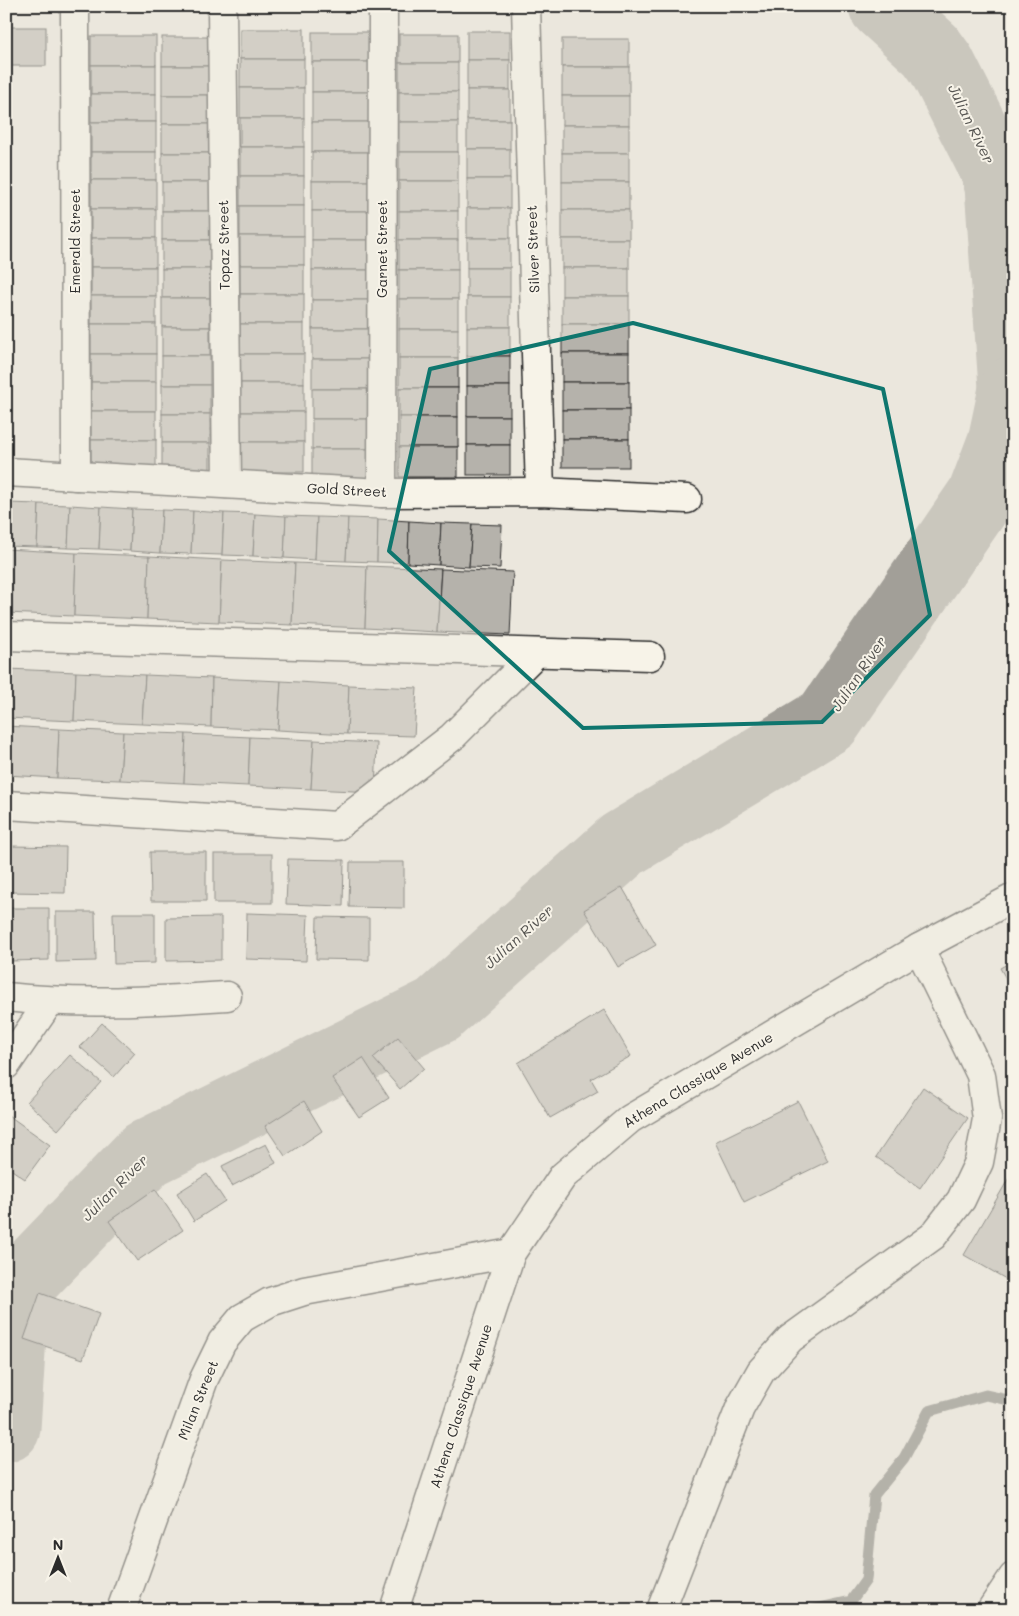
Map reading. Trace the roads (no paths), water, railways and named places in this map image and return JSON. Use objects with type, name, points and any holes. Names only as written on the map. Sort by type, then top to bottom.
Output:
[{"type":"street","name":"Emerald Street","points":[[75,6],[76,476]]},
{"type":"street","name":"Topaz Street","points":[[222,6],[227,484]]},
{"type":"street","name":"Garnet Street","points":[[382,493],[383,6]]},
{"type":"street","name":"Silver Street","points":[[526,6],[540,492]]},
{"type":"street","name":"Gold Street","points":[[6,472],[382,493],[540,492],[687,499]]},
{"type":"street","points":[[6,636],[650,656]]},
{"type":"street","points":[[6,805],[337,826],[452,737],[536,653]]},
{"type":"street","name":"Athena Classique Avenue","points":[[394,1610],[511,1252],[563,1176],[630,1119],[919,948],[1013,898]]},
{"type":"street","points":[[661,1610],[740,1408],[761,1371],[790,1339],[933,1236],[961,1200],[979,1162],[987,1119],[981,1075],[919,948]]},
{"type":"street","points":[[6,997],[50,1001],[132,1003],[227,996]]},
{"type":"street","points":[[6,1065],[50,1001]]},
{"type":"street","name":"Milan Street","points":[[122,1610],[204,1379],[222,1342],[242,1318],[270,1302],[304,1291],[511,1252]]},
{"type":"street","points":[[991,1610],[1013,1577]]},
{"type":"waterway","name":"Julian River","points":[[883,6],[931,50],[941,64],[994,169],[999,186],[1013,387]]},
{"type":"waterway","name":"Julian River","points":[[6,1428],[15,1290],[146,1154],[438,1010],[623,844],[828,720],[982,495],[1002,442],[1013,390]]},
{"type":"waterway","points":[[1002,442],[1013,451]]},
{"type":"waterway","points":[[810,1610],[851,1601],[866,1580],[874,1495],[904,1458],[929,1411],[986,1395],[1013,1401]]}]
